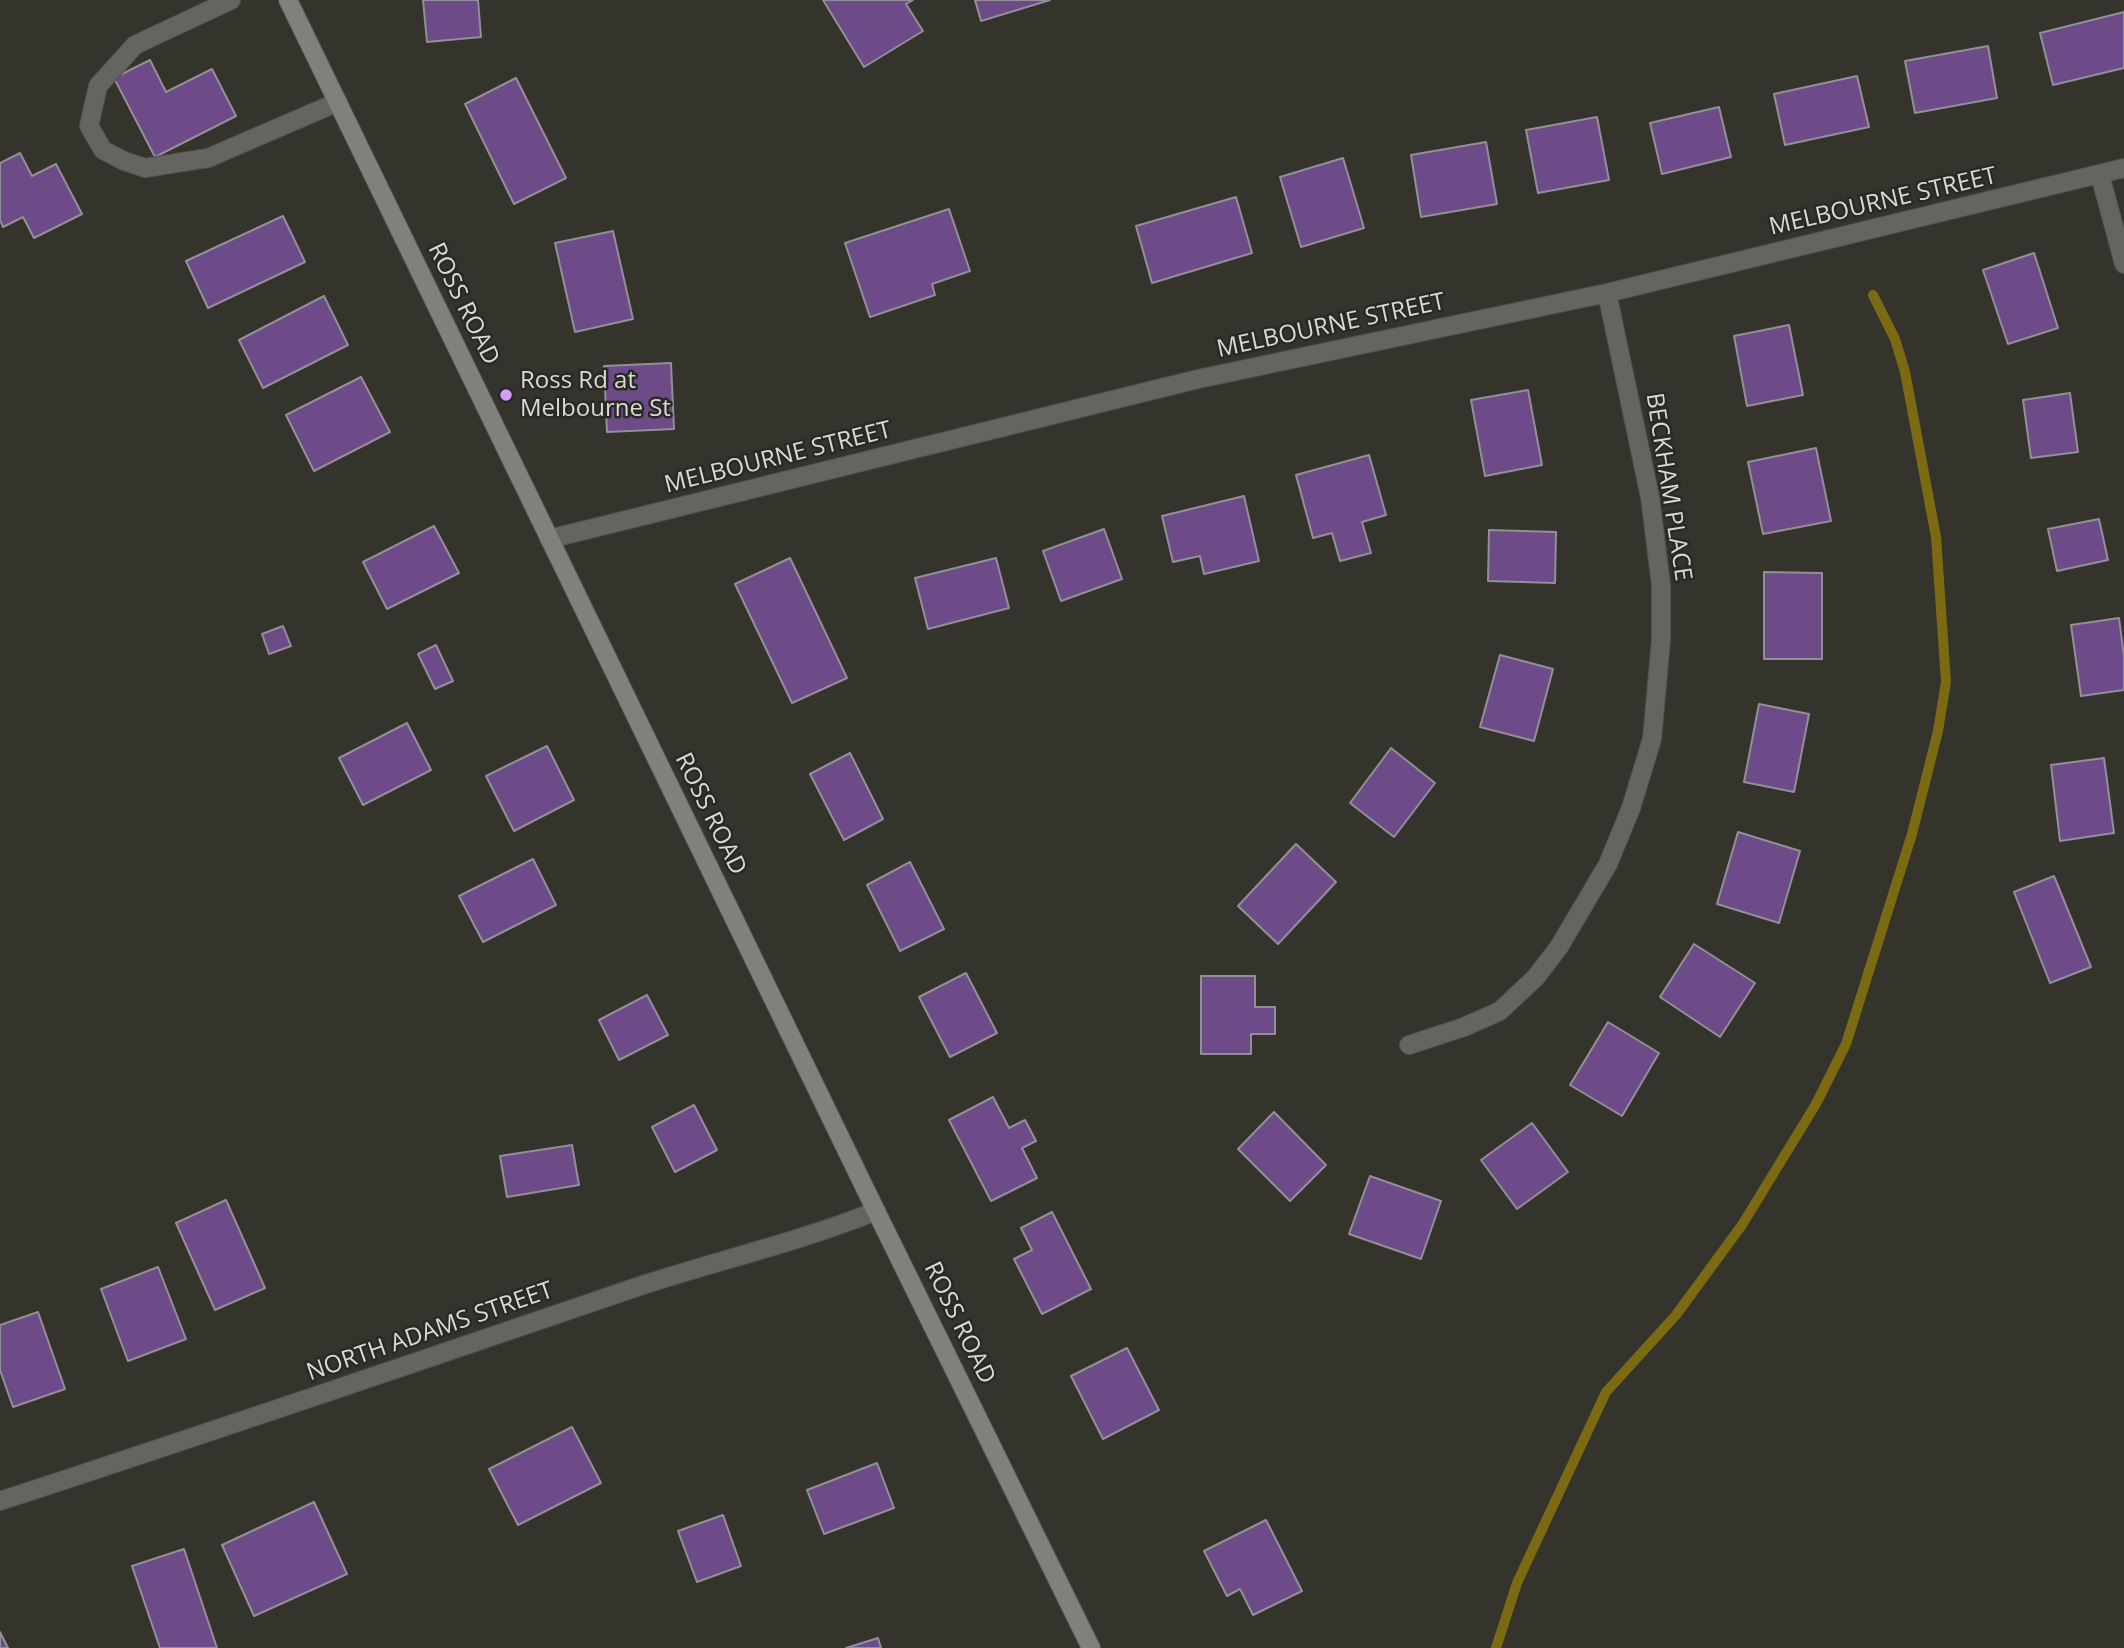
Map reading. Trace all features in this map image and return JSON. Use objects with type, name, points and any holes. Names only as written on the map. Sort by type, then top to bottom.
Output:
[{"type":"street","points":[[231,0],[135,45],[99,86],[89,126],[103,150],[145,168],[208,158],[338,102]]},
{"type":"street","name":"ROSS ROAD","points":[[288,0],[1091,1648]]},
{"type":"street","name":"MELBOURNE STREET","points":[[549,539],[1198,379],[1607,293],[2124,168]]},
{"type":"street","points":[[2101,175],[2124,264]]},
{"type":"street","name":"BECKHAM PLACE","points":[[1409,1045],[1464,1027],[1500,1011],[1536,977],[1559,947],[1608,864],[1630,808],[1652,739],[1661,640],[1661,585],[1650,497],[1607,293]]},
{"type":"street","name":"NORTH ADAMS STREET","points":[[0,1501],[645,1284],[832,1229],[876,1211]]},
{"type":"building","points":[[423,0],[478,0],[481,37],[427,42]]},
{"type":"building","points":[[823,0],[913,0],[906,4],[923,31],[864,67]]},
{"type":"building","points":[[975,0],[1050,0],[981,21]]},
{"type":"building","points":[[2124,12],[2124,68],[2053,85],[2040,33]]},
{"type":"building","points":[[1988,46],[1997,98],[1915,113],[1905,61]]},
{"type":"building","points":[[150,60],[166,92],[212,69],[236,116],[155,157],[114,78]]},
{"type":"building","points":[[1857,76],[1869,127],[1785,145],[1774,94]]},
{"type":"building","points":[[516,78],[566,178],[514,204],[465,104]]},
{"type":"building","points":[[1719,107],[1731,157],[1662,174],[1650,123]]},
{"type":"building","points":[[1597,117],[1609,180],[1538,193],[1526,130]]},
{"type":"building","points":[[1486,142],[1497,204],[1421,217],[1411,155]]},
{"type":"building","points":[[20,153],[32,176],[56,164],[82,214],[34,238],[23,217],[3,227],[0,220],[0,163]]},
{"type":"building","points":[[1343,158],[1364,228],[1301,247],[1280,177]]},
{"type":"building","points":[[1236,197],[1252,253],[1152,283],[1136,226]]},
{"type":"building","points":[[949,209],[970,271],[932,284],[935,295],[870,317],[845,243]]},
{"type":"building","points":[[283,216],[305,262],[208,308],[186,261]]},
{"type":"building","points":[[613,231],[633,319],[575,332],[555,243]]},
{"type":"building","points":[[2034,253],[2058,328],[2008,344],[1983,270]]},
{"type":"building","points":[[324,296],[348,345],[263,388],[239,340]]},
{"type":"building","points":[[1789,325],[1803,395],[1747,406],[1734,336]]},
{"type":"building","points":[[671,363],[674,429],[607,432],[604,366]]},
{"type":"building","points":[[361,377],[390,432],[314,471],[286,415]]},
{"type":"building","points":[[1528,390],[1542,465],[1485,476],[1471,400]]},
{"type":"building","points":[[2070,393],[2078,452],[2031,458],[2023,400]]},
{"type":"building","points":[[1816,448],[1831,521],[1763,534],[1748,462]]},
{"type":"building","points":[[1369,455],[1386,515],[1362,522],[1371,553],[1340,561],[1332,533],[1313,538],[1296,475]]},
{"type":"building","points":[[1244,496],[1259,561],[1204,574],[1200,556],[1173,562],[1162,516]]},
{"type":"building","points":[[2099,519],[2108,560],[2057,571],[2048,529]]},
{"type":"building","points":[[434,526],[459,573],[387,609],[363,562]]},
{"type":"building","points":[[1104,529],[1122,579],[1061,601],[1043,551]]},
{"type":"building","points":[[1489,530],[1556,532],[1555,583],[1488,581]]},
{"type":"building","points":[[790,558],[847,678],[792,703],[735,584]]},
{"type":"building","points":[[996,558],[1009,608],[928,629],[915,578]]},
{"type":"building","points":[[1764,572],[1822,573],[1822,659],[1764,659]]},
{"type":"building","points":[[2119,618],[2124,656],[2124,690],[2081,696],[2071,625]]},
{"type":"building","points":[[283,626],[291,646],[269,654],[262,634]]},
{"type":"building","points":[[436,645],[453,681],[435,689],[418,654]]},
{"type":"building","points":[[1500,655],[1553,669],[1534,741],[1480,727]]},
{"type":"building","points":[[1759,704],[1809,714],[1794,792],[1744,782]]},
{"type":"building","points":[[407,723],[431,770],[363,805],[339,758]]},
{"type":"building","points":[[547,746],[574,800],[514,831],[486,776]]},
{"type":"building","points":[[1391,748],[1435,783],[1394,837],[1350,803]]},
{"type":"building","points":[[850,753],[883,819],[844,840],[810,774]]},
{"type":"building","points":[[2104,758],[2114,833],[2060,841],[2051,765]]},
{"type":"building","points":[[1738,832],[1800,851],[1779,923],[1717,904]]},
{"type":"building","points":[[1296,844],[1336,882],[1278,944],[1238,906]]},
{"type":"building","points":[[533,859],[556,905],[483,942],[459,896]]},
{"type":"building","points":[[910,862],[944,929],[900,951],[867,885]]},
{"type":"building","points":[[2054,876],[2091,967],[2050,983],[2014,892]]},
{"type":"building","points":[[1694,944],[1755,983],[1720,1037],[1660,997]]},
{"type":"building","points":[[966,973],[997,1033],[950,1057],[919,997]]},
{"type":"building","points":[[1201,976],[1255,976],[1255,1007],[1275,1007],[1275,1034],[1251,1034],[1251,1054],[1201,1054]]},
{"type":"building","points":[[647,995],[668,1035],[619,1060],[599,1020]]},
{"type":"building","points":[[1608,1022],[1659,1053],[1622,1116],[1570,1085]]},
{"type":"building","points":[[993,1097],[1009,1128],[1025,1120],[1036,1141],[1022,1148],[1037,1178],[991,1201],[949,1120]]},
{"type":"building","points":[[694,1105],[717,1150],[675,1172],[652,1127]]},
{"type":"building","points":[[1274,1112],[1326,1165],[1290,1201],[1238,1149]]},
{"type":"building","points":[[1532,1123],[1568,1172],[1517,1209],[1481,1160]]},
{"type":"building","points":[[572,1145],[579,1185],[507,1197],[500,1156]]},
{"type":"building","points":[[1370,1176],[1441,1201],[1421,1259],[1349,1234]]},
{"type":"building","points":[[226,1200],[265,1288],[215,1310],[176,1223]]},
{"type":"building","points":[[1052,1212],[1091,1289],[1042,1314],[1014,1259],[1032,1250],[1021,1228]]},
{"type":"building","points":[[158,1267],[186,1339],[128,1361],[101,1289]]},
{"type":"building","points":[[38,1312],[65,1389],[13,1407],[0,1370],[0,1325]]},
{"type":"building","points":[[1127,1348],[1159,1410],[1103,1439],[1071,1376]]},
{"type":"building","points":[[572,1427],[601,1483],[518,1525],[489,1469]]},
{"type":"building","points":[[877,1463],[894,1508],[824,1534],[807,1490]]},
{"type":"building","points":[[314,1502],[347,1574],[254,1616],[222,1545]]},
{"type":"building","points":[[723,1515],[741,1566],[697,1582],[678,1531]]},
{"type":"building","points":[[1266,1520],[1302,1591],[1253,1615],[1240,1589],[1227,1596],[1204,1551]]},
{"type":"building","points":[[184,1549],[217,1648],[160,1648],[132,1566]]},
{"type":"building","points":[[0,1632],[8,1648],[0,1648]]},
{"type":"building","points":[[878,1638],[881,1648],[846,1648]]},
{"type":"waterway","points":[[1496,1648],[1517,1583],[1606,1392],[1676,1315],[1742,1225],[1816,1104],[1846,1044],[1912,834],[1938,731],[1946,682],[1936,537],[1905,372],[1895,339],[1873,295]]},
{"type":"place","name":"Ross Rd at Melbourne St","points":[[506,395]]}]
